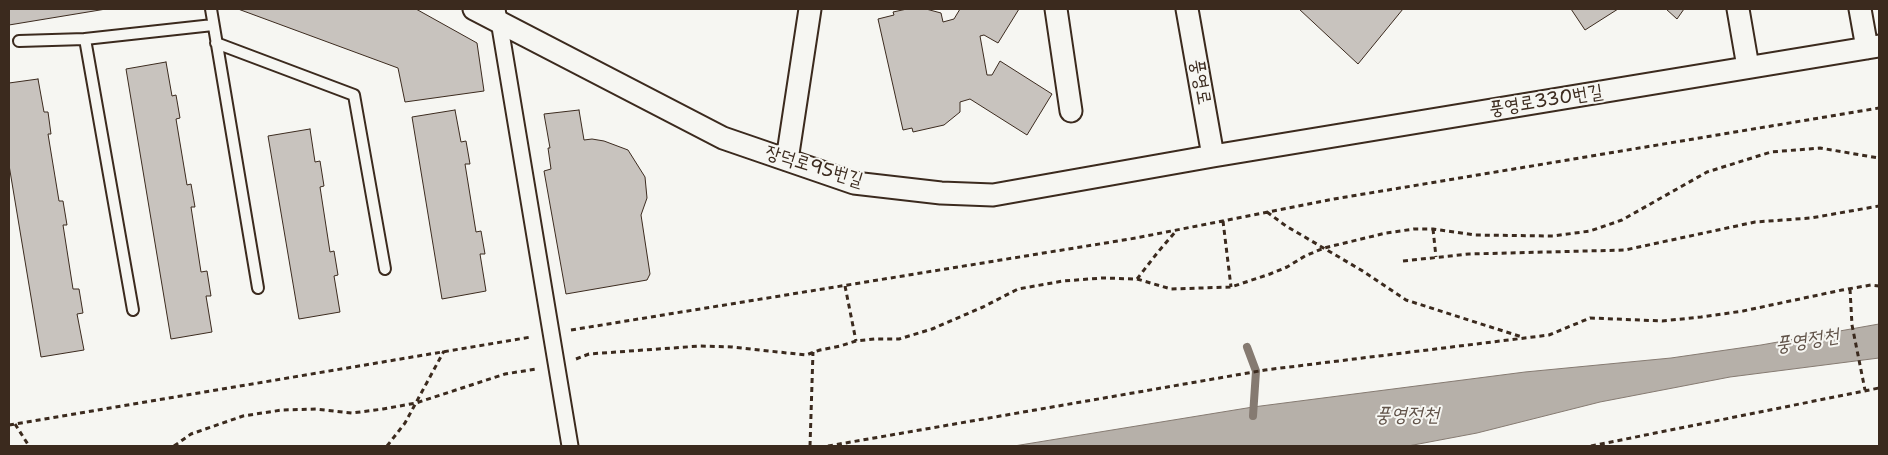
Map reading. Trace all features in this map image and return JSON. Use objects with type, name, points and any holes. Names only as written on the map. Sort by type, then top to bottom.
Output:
[{"type":"street","name":"장덕로95번길","points":[[474,9],[498,16],[700,128],[723,138],[854,183],[941,193],[993,195],[1213,156]]},
{"type":"street","points":[[787,160],[810,9]]},
{"type":"street","points":[[1056,9],[1071,111]]},
{"type":"street","name":"풍영로","points":[[1187,9],[1213,156]]},
{"type":"street","points":[[1738,9],[1748,67]]},
{"type":"street","points":[[1860,9],[1873,46]]},
{"type":"street","points":[[498,16],[570,446]]},
{"type":"street","name":"풍영로330번길","points":[[1213,156],[1873,46]]},
{"type":"lane","points":[[211,9],[258,288]]},
{"type":"lane","points":[[19,41],[85,39],[213,25]]},
{"type":"lane","points":[[85,39],[133,310]]},
{"type":"lane","points":[[216,43],[354,95],[385,270]]},
{"type":"path","points":[[9,425],[444,350],[845,286],[1178,230],[1334,199],[1879,108]]},
{"type":"path","points":[[174,446],[191,434],[243,416],[282,410],[316,409],[352,413],[416,403],[505,374],[557,365],[590,354],[700,346],[732,346],[806,355],[856,341],[899,339],[932,329],[1018,290],[1063,281],[1102,278],[1138,279],[1171,290],[1231,287],[1270,274],[1324,248],[1386,233],[1414,229],[1433,229],[1475,235],[1554,236],[1590,231],[1622,220],[1707,172],[1771,152],[1820,148],[1879,158]]},
{"type":"path","points":[[1403,261],[1469,254],[1625,250],[1755,222],[1812,218],[1879,206]]},
{"type":"path","points":[[1266,212],[1406,300],[1525,338]]},
{"type":"path","points":[[1223,221],[1231,287]]},
{"type":"path","points":[[1433,229],[1436,258]]},
{"type":"path","points":[[1138,279],[1158,252],[1178,230]]},
{"type":"path","points":[[828,446],[1265,370],[1549,335],[1590,318],[1662,320],[1701,317],[1872,285],[1879,286]]},
{"type":"path","points":[[845,286],[856,341]]},
{"type":"path","points":[[1850,289],[1852,325],[1865,390]]},
{"type":"path","points":[[387,446],[405,423],[444,350]]},
{"type":"path","points":[[810,446],[813,352]]},
{"type":"path","points":[[1591,446],[1879,388]]},
{"type":"path","points":[[15,424],[29,446]]},
{"type":"water","name":"풍영정천","points":[[1879,324],[1879,358],[1730,377],[1600,402],[1477,433],[1408,446],[1014,446],[1253,407],[1525,372],[1671,358],[1761,345]]},
{"type":"building","points":[[9,9],[106,9],[9,25]]},
{"type":"building","points":[[238,9],[416,9],[477,43],[484,91],[405,102],[398,68]]},
{"type":"building","points":[[907,9],[926,9],[941,13],[943,22],[954,19],[960,9],[1019,9],[998,43],[984,35],[980,36],[987,75],[992,75],[1000,61],[1052,94],[1027,135],[970,99],[960,102],[960,112],[944,125],[913,132],[912,128],[903,130],[878,19],[894,15],[893,12]]},
{"type":"building","points":[[1299,9],[1403,9],[1358,64]]},
{"type":"building","points":[[1571,9],[1618,9],[1585,30]]},
{"type":"building","points":[[1666,9],[1684,9],[1677,19]]},
{"type":"building","points":[[166,62],[172,96],[176,95],[180,118],[176,119],[187,185],[191,184],[195,207],[191,207],[201,272],[207,271],[211,296],[206,296],[212,332],[171,339],[126,69]]},
{"type":"building","points":[[38,79],[44,112],[48,112],[51,134],[48,134],[59,201],[63,201],[67,225],[63,225],[73,289],[79,289],[83,313],[77,314],[84,350],[41,357],[9,165],[9,83]]},
{"type":"building","points":[[455,110],[461,142],[466,141],[470,164],[465,164],[476,232],[481,231],[485,254],[480,254],[486,291],[442,299],[412,117]]},
{"type":"building","points":[[579,110],[584,140],[604,141],[628,150],[645,177],[647,198],[641,215],[650,274],[647,280],[566,294],[544,171],[551,169],[548,148],[550,148],[544,114]]},
{"type":"building","points":[[310,129],[315,162],[320,161],[324,186],[320,187],[330,252],[334,251],[338,275],[334,276],[340,312],[299,319],[268,136]]},
{"type":"waterway","points":[[1247,347],[1256,371],[1253,416]]}]
